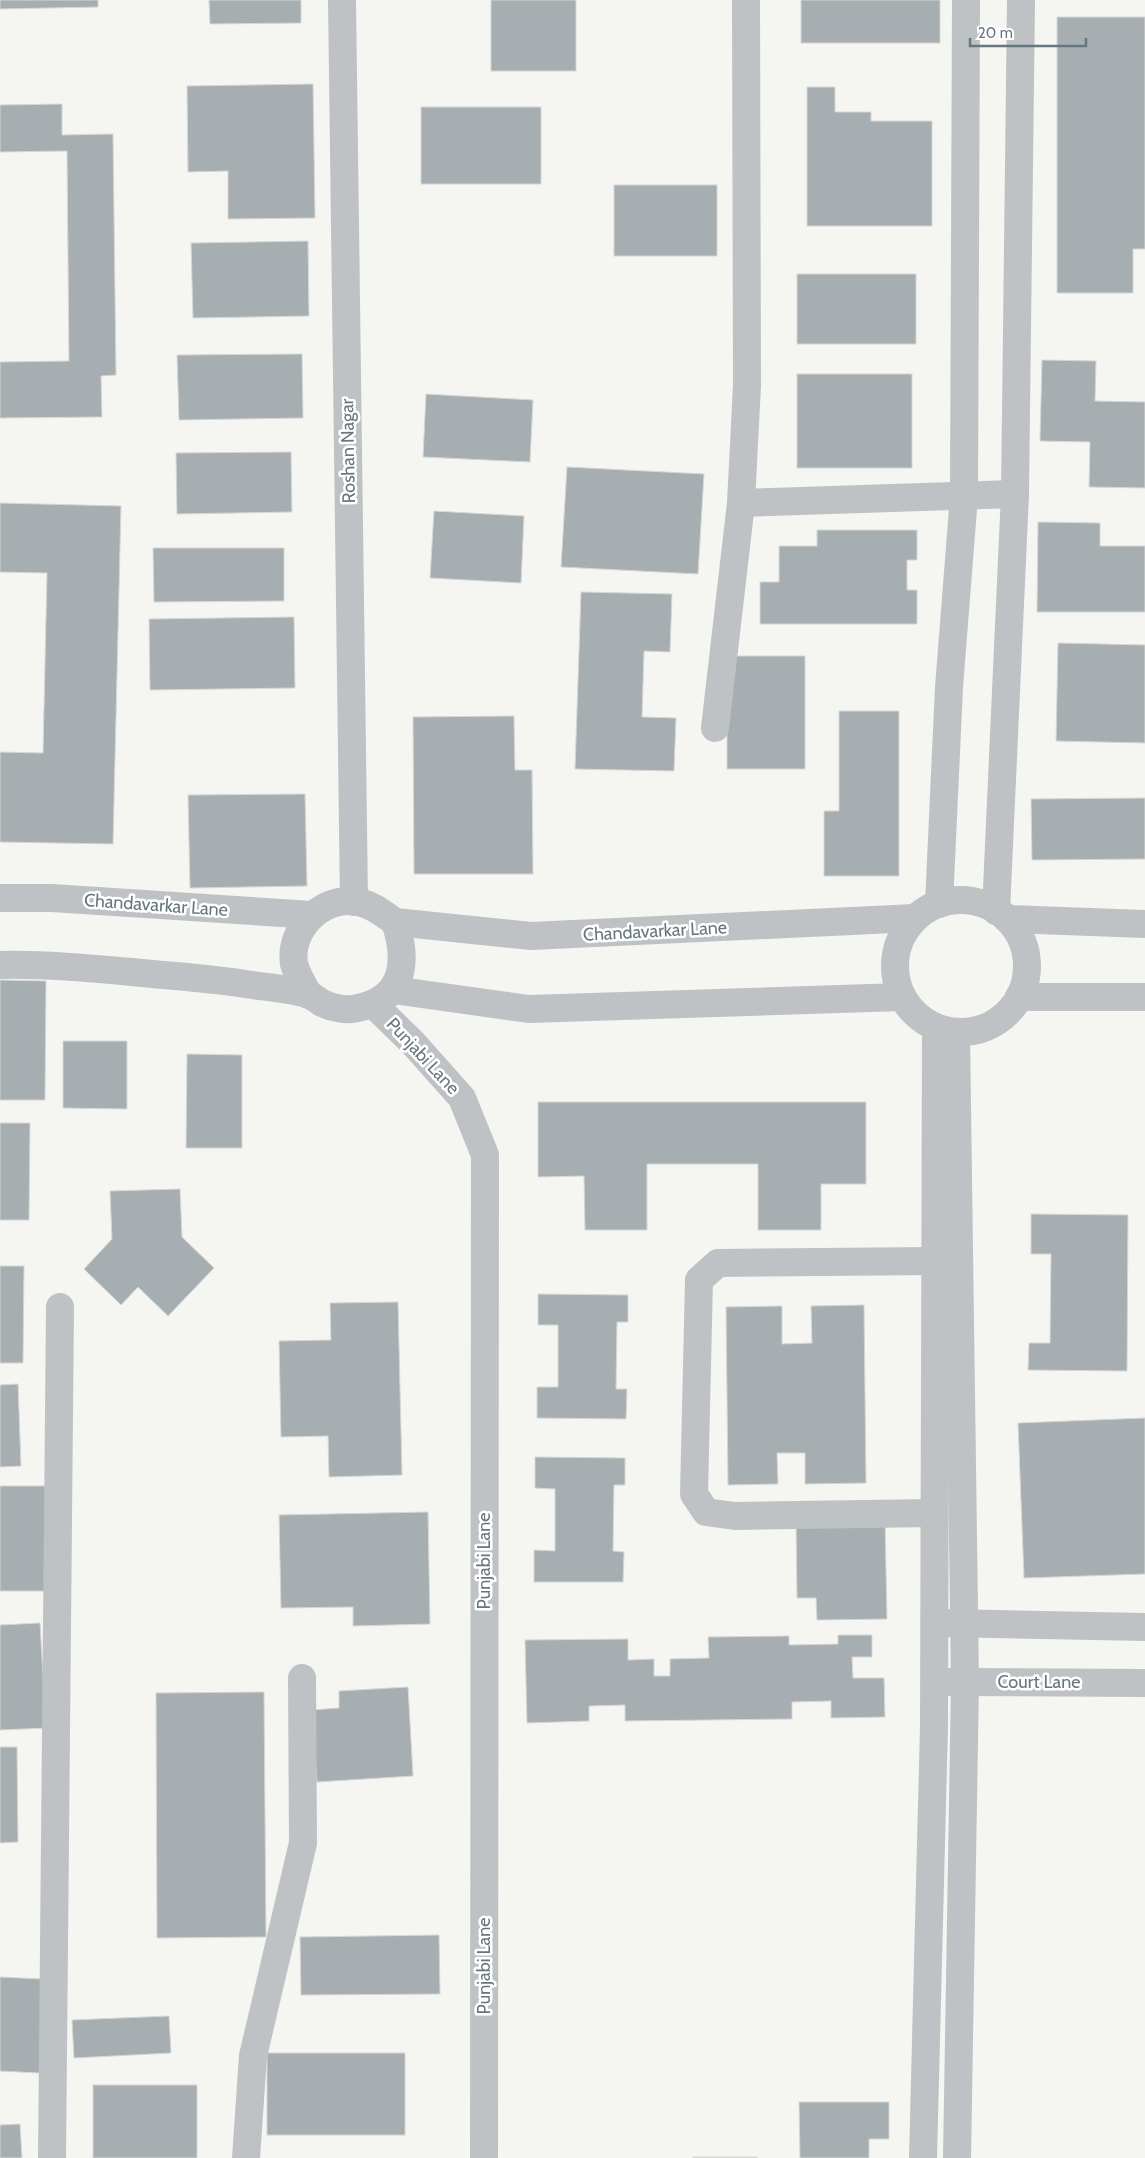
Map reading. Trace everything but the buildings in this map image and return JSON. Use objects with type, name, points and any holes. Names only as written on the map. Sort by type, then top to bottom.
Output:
[{"type":"street","name":"Roshan Nagar","points":[[342,0],[354,902]]},
{"type":"street","points":[[715,728],[741,503],[747,385],[746,0]]},
{"type":"street","points":[[939,904],[949,686],[964,496],[966,0]]},
{"type":"street","points":[[1002,915],[1015,494],[1021,0]]},
{"type":"street","points":[[741,503],[1015,494]]},
{"type":"street","name":"Chandavarkar Lane","points":[[0,898],[52,898],[312,915]]},
{"type":"street","points":[[970,900],[992,908],[1002,915],[1022,940],[1028,962],[1025,984],[1019,997],[1015,1005],[999,1021],[978,1031],[946,1030],[917,1016],[902,997],[895,981],[894,960],[900,940],[911,922],[928,909],[939,904],[948,901],[970,900]]},
{"type":"street","name":"Chandavarkar Lane","points":[[309,995],[294,963],[295,945],[301,929],[312,915],[326,906],[343,901],[362,902],[379,910],[395,922],[531,936],[916,918]]},
{"type":"street","points":[[1002,915],[1145,924]]},
{"type":"street","points":[[0,965],[37,964],[221,980],[309,995],[323,1004],[340,1009],[357,1009],[383,997],[399,976],[403,958],[401,939],[395,922]]},
{"type":"street","points":[[383,997],[529,1010],[902,997]]},
{"type":"street","name":"Punjabi Lane","points":[[383,997],[413,1043],[462,1098],[485,1155],[484,2158]]},
{"type":"street","points":[[1019,997],[1145,997]]},
{"type":"street","points":[[923,2158],[934,1682],[935,1261],[946,1030]]},
{"type":"street","points":[[946,1030],[965,1682],[957,2158]]},
{"type":"street","points":[[934,1513],[735,1516],[706,1512],[694,1494],[699,1280],[718,1262],[935,1261]]},
{"type":"street","points":[[52,2158],[60,1307]]},
{"type":"street","points":[[934,1623],[1145,1627]]},
{"type":"street","points":[[246,2158],[253,2056],[303,1843],[302,1678]]},
{"type":"street","name":"Court Lane","points":[[934,1682],[1145,1683]]}]
